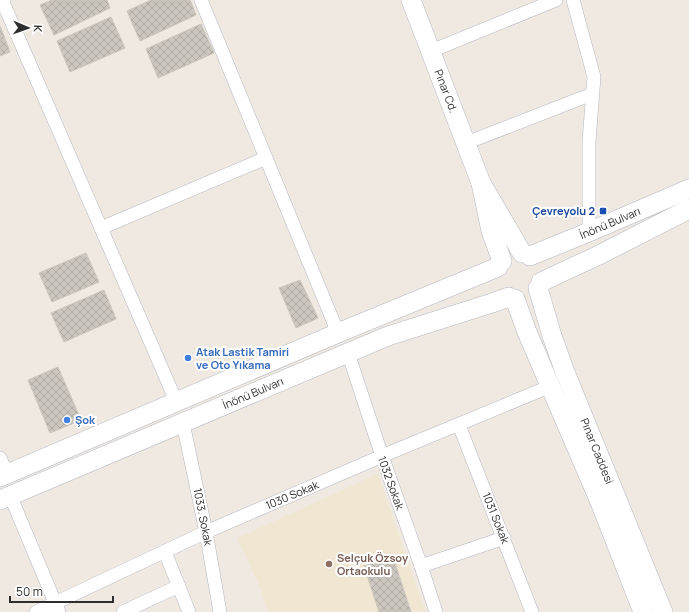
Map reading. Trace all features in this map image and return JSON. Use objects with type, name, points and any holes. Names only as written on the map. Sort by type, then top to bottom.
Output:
[{"type":"main road","name":"Pınar Cd.","points":[[411,0],[481,182]]},
{"type":"main road","points":[[481,182],[526,254]]},
{"type":"main road","points":[[481,182],[491,231],[500,264]]},
{"type":"main road","name":"İnönü Bulvarı","points":[[526,254],[589,232],[689,189]]},
{"type":"main road","name":"İnönü Bulvarı","points":[[540,285],[689,209]]},
{"type":"main road","points":[[515,253],[526,254],[536,260],[540,267],[542,274],[540,285],[528,297],[512,298],[499,287],[496,274],[500,264],[508,256],[515,253]]},
{"type":"main road","name":"İnönü Bulvarı","points":[[2,470],[176,401],[500,264]]},
{"type":"main road","name":"Pınar Caddesi","points":[[540,285],[552,336],[565,372],[663,612]]},
{"type":"main road","name":"İnönü Bulvarı","points":[[5,498],[388,336],[512,298]]},
{"type":"main road","name":"Pınar Caddesi","points":[[512,298],[600,502],[643,612]]},
{"type":"main road","points":[[176,401],[184,423]]},
{"type":"main road","points":[[2,470],[5,498]]},
{"type":"street","points":[[1,0],[176,401]]},
{"type":"street","points":[[201,0],[338,333]]},
{"type":"street","points":[[431,51],[556,0]]},
{"type":"street","points":[[573,0],[594,78],[589,141],[589,232]]},
{"type":"street","points":[[466,143],[592,94]]},
{"type":"street","points":[[101,228],[266,158]]},
{"type":"street","name":"1032 Sokak","points":[[348,353],[436,612]]},
{"type":"street","name":"1030 Sokak","points":[[36,612],[57,608],[206,532],[382,456],[551,386]]},
{"type":"street","name":"1033. Sokak","points":[[184,423],[206,532],[220,612]]},
{"type":"street","name":"1031 Sokak","points":[[459,425],[532,612]]},
{"type":"street","points":[[5,498],[57,608]]},
{"type":"street","points":[[421,566],[504,538]]},
{"type":"street","points":[[165,552],[189,612]]},
{"type":"street","points":[[123,612],[179,586]]},
{"type":"shaded area","name":"Selçuk Özsoy Ortaokulu","points":[[378,474],[425,612],[267,612],[261,589],[237,538]]},
{"type":"building","points":[[52,0],[107,0],[110,8],[54,35],[40,5]]},
{"type":"building","points":[[151,0],[190,0],[196,15],[140,41],[127,11]]},
{"type":"building","points":[[111,17],[125,48],[70,72],[57,41]]},
{"type":"building","points":[[201,24],[214,53],[158,78],[146,49]]},
{"type":"building","points":[[0,26],[10,52],[0,56]]},
{"type":"building","points":[[86,253],[99,282],[52,302],[39,273]]},
{"type":"building","points":[[300,280],[318,318],[296,328],[279,288]]},
{"type":"building","points":[[104,290],[116,319],[64,342],[51,313]]},
{"type":"building","points":[[58,367],[81,420],[50,433],[28,380]]},
{"type":"building","points":[[393,557],[411,612],[379,612],[364,566]]},
{"type":"place","name":"Çevreyolu 2","points":[[603,211]]},
{"type":"place","name":"Atak Lastik Tamiri ve Oto Yıkama","points":[[188,358]]},
{"type":"place","name":"Şok","points":[[67,420]]},
{"type":"place","name":"Selçuk Özsoy Ortaokulu","points":[[329,564]]}]
